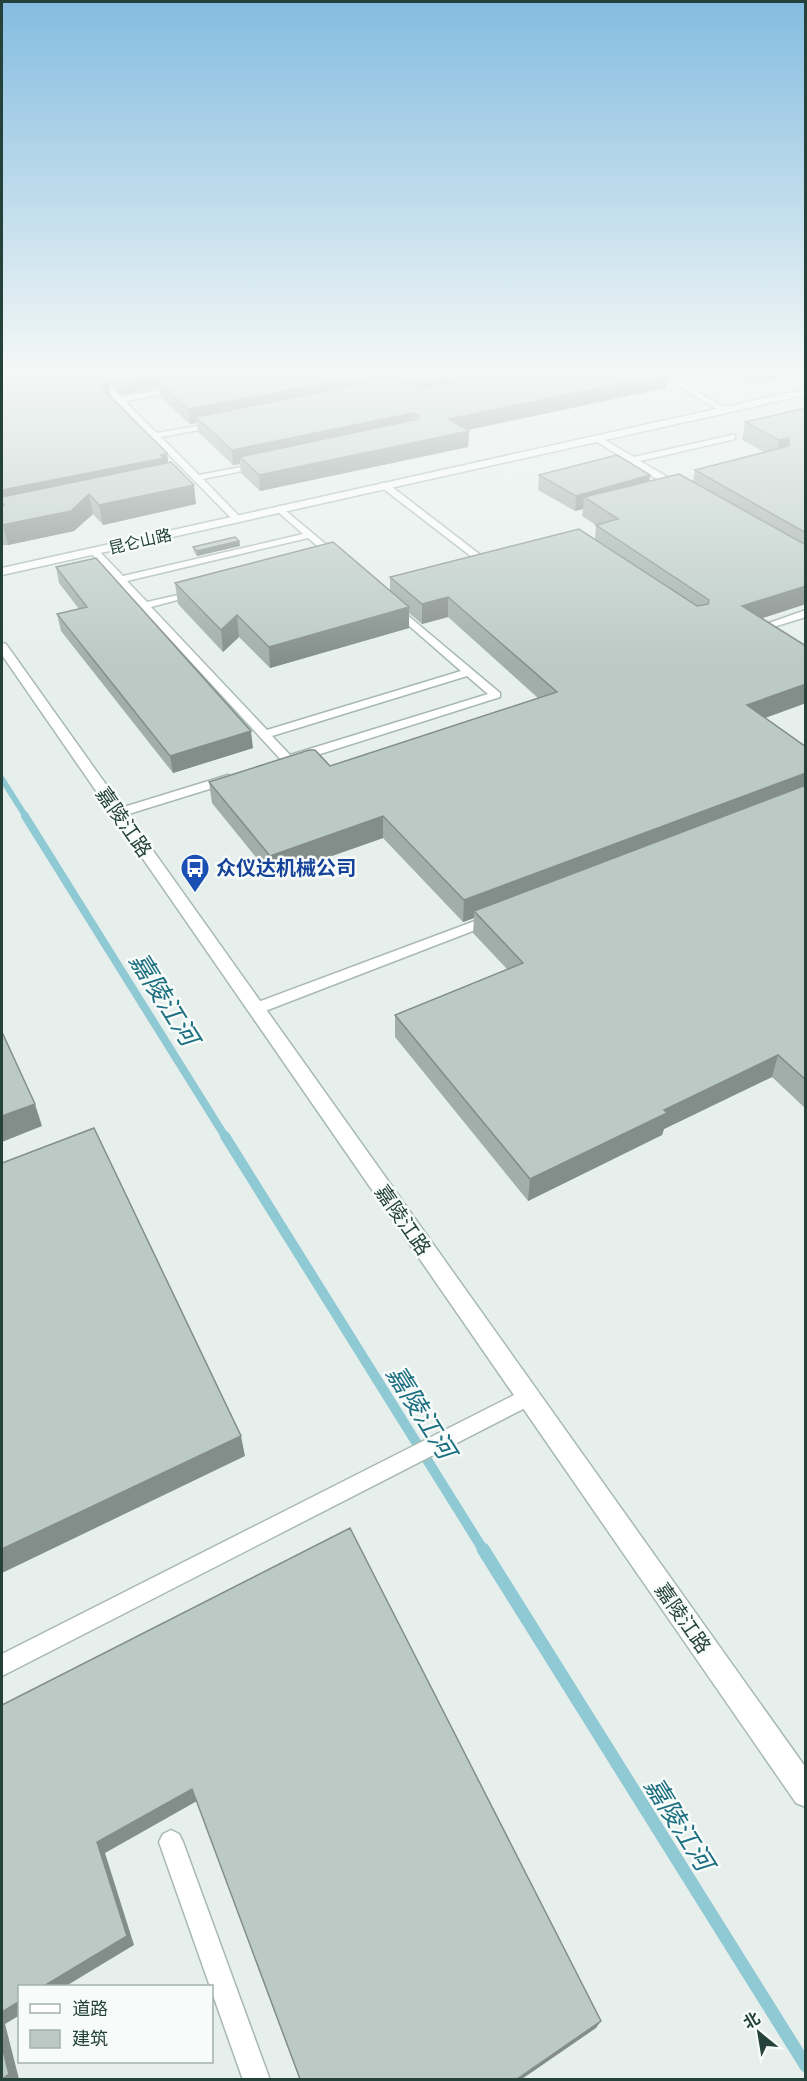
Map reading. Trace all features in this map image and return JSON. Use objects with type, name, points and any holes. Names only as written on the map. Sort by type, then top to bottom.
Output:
[{"type":"street","name":"昆仑山路","points":[[2,572],[445,472]]},
{"type":"street","name":"嘉陵江路","points":[[2,647],[806,1793]]},
{"type":"lane","points":[[191,472],[237,519]]},
{"type":"lane","points":[[181,476],[218,472]]},
{"type":"lane","points":[[653,472],[678,487],[689,489]]},
{"type":"lane","points":[[384,486],[484,562]]},
{"type":"lane","points":[[667,490],[678,487]]},
{"type":"lane","points":[[280,509],[334,560]]},
{"type":"lane","points":[[120,580],[309,535]]},
{"type":"lane","points":[[94,551],[264,735],[282,762],[496,695],[388,602]]},
{"type":"lane","points":[[473,565],[496,559]]},
{"type":"lane","points":[[143,606],[211,588]]},
{"type":"lane","points":[[754,630],[806,613]]},
{"type":"lane","points":[[264,735],[469,672]]},
{"type":"lane","points":[[118,813],[242,774]]},
{"type":"lane","points":[[255,1009],[508,912]]},
{"type":"lane","points":[[2,1665],[528,1397]]},
{"type":"lane","points":[[171,1842],[257,2079]]},
{"type":"building","points":[[2,472],[93,472],[2,490]]},
{"type":"building","points":[[122,472],[181,472],[194,485],[99,505],[89,494],[71,511],[2,525],[2,505],[4,505],[2,497]]},
{"type":"building","points":[[256,472],[273,472],[259,475]]},
{"type":"building","points":[[550,472],[645,472],[650,475],[576,496],[539,475]]},
{"type":"building","points":[[699,472],[806,472],[806,533]]},
{"type":"building","points":[[679,474],[806,545],[806,586],[742,606],[806,646],[806,684],[747,705],[806,747],[806,773],[464,900],[383,816],[270,856],[209,782],[309,750],[315,750],[330,766],[557,692],[448,597],[422,604],[390,577],[579,529],[697,606],[708,604],[709,600],[596,525],[618,519],[584,497]]},
{"type":"building","points":[[235,537],[239,541],[197,551],[193,547]]},
{"type":"building","points":[[333,542],[409,607],[269,647],[237,615],[221,630],[175,583]]},
{"type":"building","points":[[96,558],[251,731],[170,756],[57,614],[87,607],[56,567]]},
{"type":"building","points":[[806,785],[806,1080],[778,1055],[664,1110],[667,1113],[530,1179],[395,1015],[523,963],[474,911]]},
{"type":"building","points":[[2,1032],[35,1104],[2,1116]]},
{"type":"building","points":[[94,1128],[241,1436],[2,1549],[2,1163]]},
{"type":"building","points":[[350,1528],[601,2021],[517,2079],[300,2079],[192,1789],[97,1842],[127,1936],[46,1985],[18,1985],[18,2002],[2,2012],[2,1705]]},
{"type":"building","points":[[2,2046],[9,2074],[2,2079]]},
{"type":"waterway","name":"嘉陵江河","points":[[2,779],[26,817]]},
{"type":"waterway","name":"嘉陵江河","points":[[25,816],[226,1138]]},
{"type":"waterway","name":"嘉陵江河","points":[[225,1136],[484,1551]]},
{"type":"waterway","name":"嘉陵江河","points":[[483,1549],[806,2066]]},
{"type":"place","name":"众仪达机械公司","points":[[195,894]]}]
